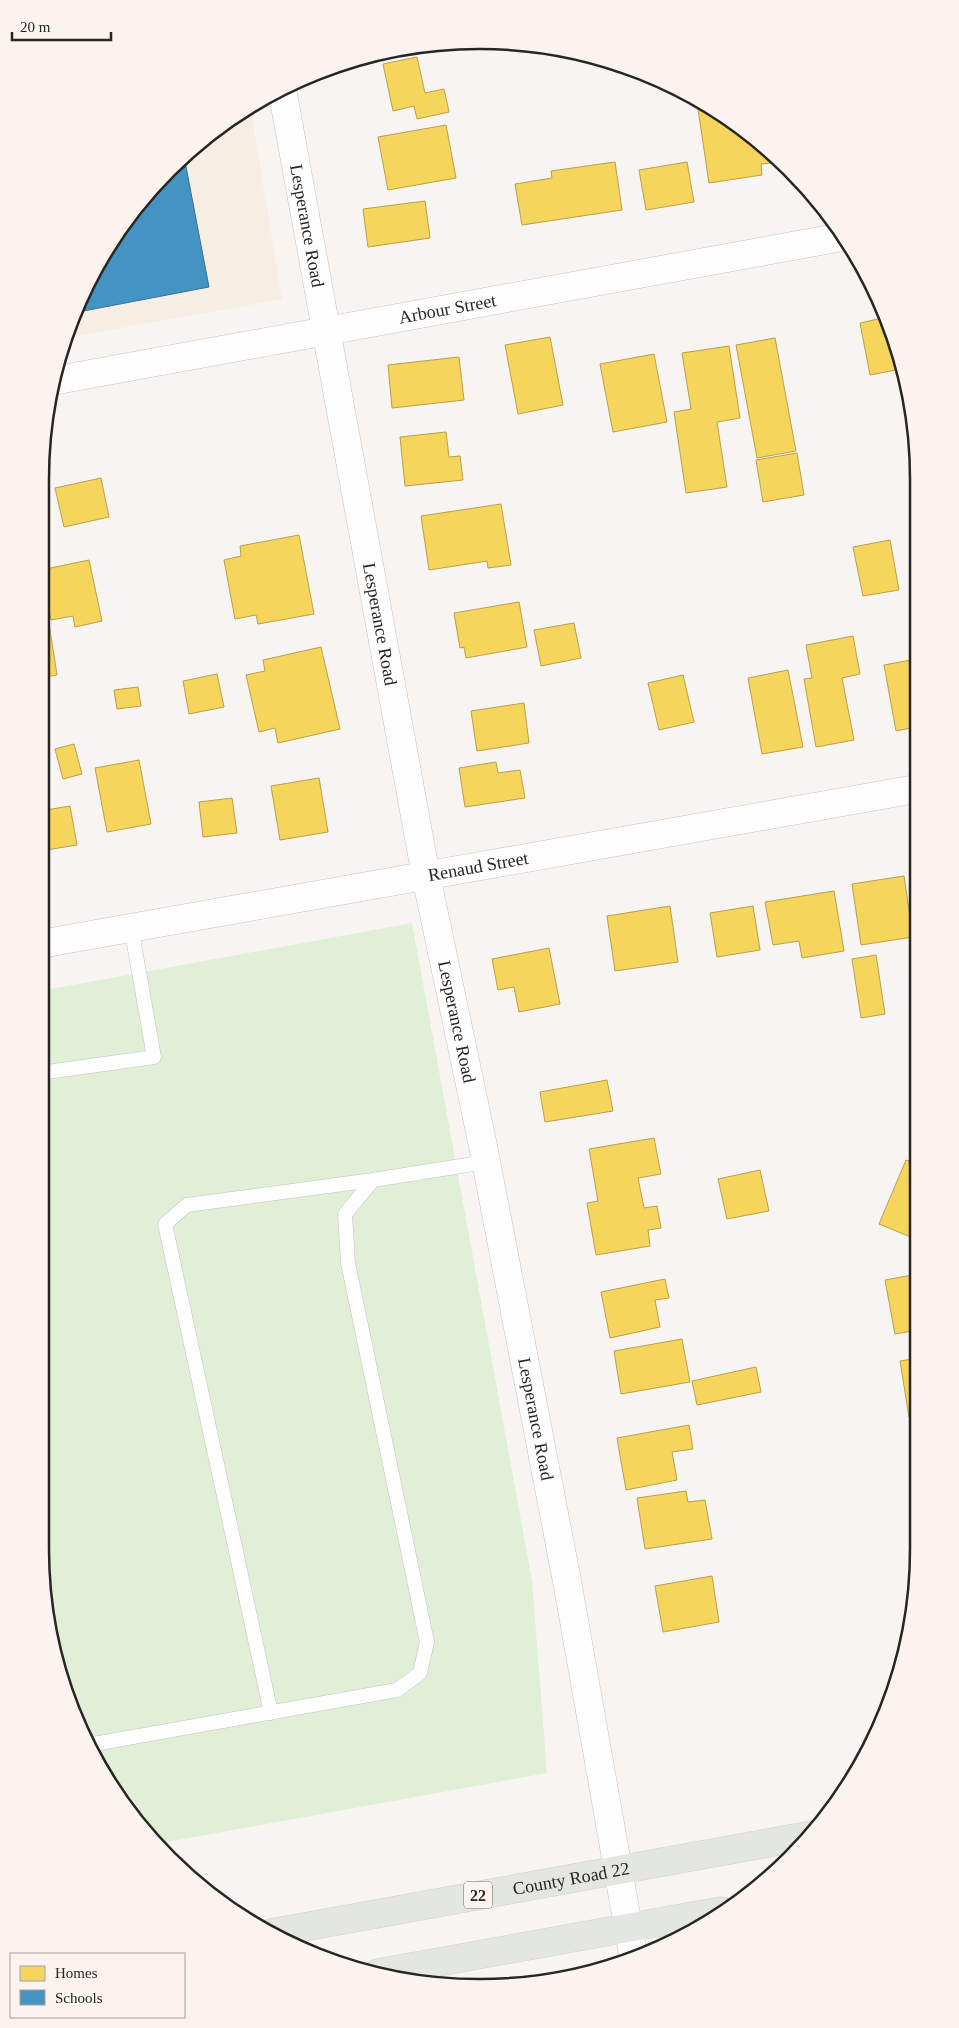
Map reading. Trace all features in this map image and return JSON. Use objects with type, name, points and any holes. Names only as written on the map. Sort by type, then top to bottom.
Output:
[{"type":"main road","name":"Lesperance Road","points":[[283,96],[426,876],[486,1162],[568,1581],[632,1950]]},
{"type":"main road","name":"Arbour Street","points":[[60,379],[837,238]]},
{"type":"main road","name":"Renaud Street","points":[[49,942],[910,790]]},
{"type":"main road","name":"County Road 22","points":[[283,1932],[800,1836]]},
{"type":"main road","points":[[395,1971],[709,1913]]},
{"type":"lane","points":[[49,1071],[154,1057],[131,927]]},
{"type":"lane","points":[[271,1713],[164,1224],[186,1205],[373,1180],[486,1162]]},
{"type":"lane","points":[[95,1744],[396,1690],[420,1673],[427,1642],[348,1263],[345,1214],[373,1180]]},
{"type":"shaded area","points":[[251,114],[282,299],[74,336],[93,289],[106,264],[138,217],[156,195],[195,156]]},
{"type":"green space","points":[[412,923],[532,1581],[547,1773],[165,1842],[121,1788],[93,1739],[72,1687],[63,1660],[52,1605],[49,1549],[49,989]]},
{"type":"building: Homes","points":[[417,57],[425,93],[444,89],[449,112],[417,119],[414,106],[393,111],[383,64]]},
{"type":"building: Homes","points":[[698,108],[742,138],[772,163],[761,164],[762,175],[709,183]]},
{"type":"building: Homes","points":[[446,125],[456,178],[388,190],[378,137]]},
{"type":"building: Homes","points":[[615,162],[622,210],[522,225],[515,184],[552,178],[551,171]]},
{"type":"building: Homes","points":[[687,162],[694,202],[646,210],[639,170]]},
{"type":"building: Homes","points":[[425,201],[430,238],[368,247],[363,209]]},
{"type":"building: Homes","points":[[878,319],[896,370],[870,375],[860,323]]},
{"type":"building: Homes","points":[[550,337],[563,405],[518,414],[505,345]]},
{"type":"building: Homes","points":[[775,338],[796,451],[757,458],[736,345]]},
{"type":"building: Homes","points":[[729,346],[740,418],[717,422],[727,487],[686,493],[674,412],[691,409],[682,353]]},
{"type":"building: Homes","points":[[654,354],[667,422],[613,432],[600,364]]},
{"type":"building: Homes","points":[[459,357],[464,400],[392,408],[388,365]]},
{"type":"building: Homes","points":[[446,432],[449,457],[460,456],[463,480],[405,486],[400,437]]},
{"type":"building: Homes","points":[[797,453],[804,495],[763,502],[756,460]]},
{"type":"building: Homes","points":[[101,478],[109,517],[64,527],[55,488]]},
{"type":"building: Homes","points":[[501,504],[511,565],[488,568],[487,561],[429,570],[421,516]]},
{"type":"building: Homes","points":[[299,535],[314,614],[258,624],[256,615],[235,619],[224,560],[241,556],[240,546]]},
{"type":"building: Homes","points":[[890,540],[899,590],[863,596],[853,547]]},
{"type":"building: Homes","points":[[89,560],[102,621],[75,627],[73,616],[51,620],[49,610],[49,568]]},
{"type":"building: Homes","points":[[519,602],[527,647],[466,658],[464,647],[460,648],[454,613]]},
{"type":"building: Homes","points":[[574,623],[581,658],[541,666],[534,630]]},
{"type":"building: Homes","points":[[49,624],[57,675],[49,676]]},
{"type":"building: Homes","points":[[853,636],[860,674],[842,678],[854,740],[816,747],[804,679],[812,678],[806,645]]},
{"type":"building: Homes","points":[[321,647],[340,729],[278,743],[275,728],[259,732],[246,675],[265,671],[263,660]]},
{"type":"building: Homes","points":[[910,660],[910,728],[896,731],[884,665]]},
{"type":"building: Homes","points":[[788,670],[803,747],[762,754],[748,678]]},
{"type":"building: Homes","points":[[217,674],[224,707],[189,714],[183,681]]},
{"type":"building: Homes","points":[[683,675],[694,722],[659,730],[648,683]]},
{"type":"building: Homes","points":[[138,687],[141,706],[117,709],[114,690]]},
{"type":"building: Homes","points":[[524,703],[529,743],[477,751],[471,711]]},
{"type":"building: Homes","points":[[74,744],[82,774],[63,779],[55,749]]},
{"type":"building: Homes","points":[[139,760],[151,824],[107,832],[95,768]]},
{"type":"building: Homes","points":[[496,762],[498,773],[520,770],[525,798],[465,807],[459,768]]},
{"type":"building: Homes","points":[[319,778],[328,832],[280,840],[271,786]]},
{"type":"building: Homes","points":[[232,798],[237,833],[203,837],[199,802]]},
{"type":"building: Homes","points":[[70,806],[77,845],[49,850],[49,810]]},
{"type":"building: Homes","points":[[904,876],[910,917],[910,937],[861,945],[852,884]]},
{"type":"building: Homes","points":[[834,891],[844,951],[802,958],[799,941],[773,945],[765,902]]},
{"type":"building: Homes","points":[[670,906],[678,962],[615,971],[607,916]]},
{"type":"building: Homes","points":[[753,906],[760,950],[717,957],[710,913]]},
{"type":"building: Homes","points":[[549,948],[560,1004],[519,1012],[514,987],[498,990],[492,959]]},
{"type":"building: Homes","points":[[876,955],[885,1014],[861,1018],[852,959]]},
{"type":"building: Homes","points":[[607,1080],[613,1111],[545,1122],[540,1092]]},
{"type":"building: Homes","points":[[654,1138],[661,1174],[638,1178],[644,1208],[657,1206],[661,1228],[648,1230],[650,1246],[596,1255],[587,1203],[598,1201],[589,1149]]},
{"type":"building: Homes","points":[[906,1160],[910,1161],[910,1237],[879,1224]]},
{"type":"building: Homes","points":[[760,1170],[769,1211],[727,1219],[718,1179]]},
{"type":"building: Homes","points":[[910,1275],[910,1331],[895,1334],[885,1280]]},
{"type":"building: Homes","points":[[665,1279],[669,1298],[655,1300],[660,1327],[610,1338],[601,1292]]},
{"type":"building: Homes","points":[[682,1339],[690,1382],[621,1394],[614,1351]]},
{"type":"building: Homes","points":[[910,1359],[910,1417],[909,1417],[900,1361]]},
{"type":"building: Homes","points":[[756,1367],[761,1392],[697,1405],[692,1381]]},
{"type":"building: Homes","points":[[689,1425],[693,1449],[672,1452],[677,1480],[626,1490],[617,1438]]},
{"type":"building: Homes","points":[[686,1491],[688,1502],[705,1500],[712,1539],[645,1549],[637,1498]]},
{"type":"building: Homes","points":[[712,1576],[719,1622],[663,1632],[655,1586]]},
{"type":"building: Schools","points":[[186,165],[209,287],[84,311],[106,264],[121,240],[156,195]]}]
